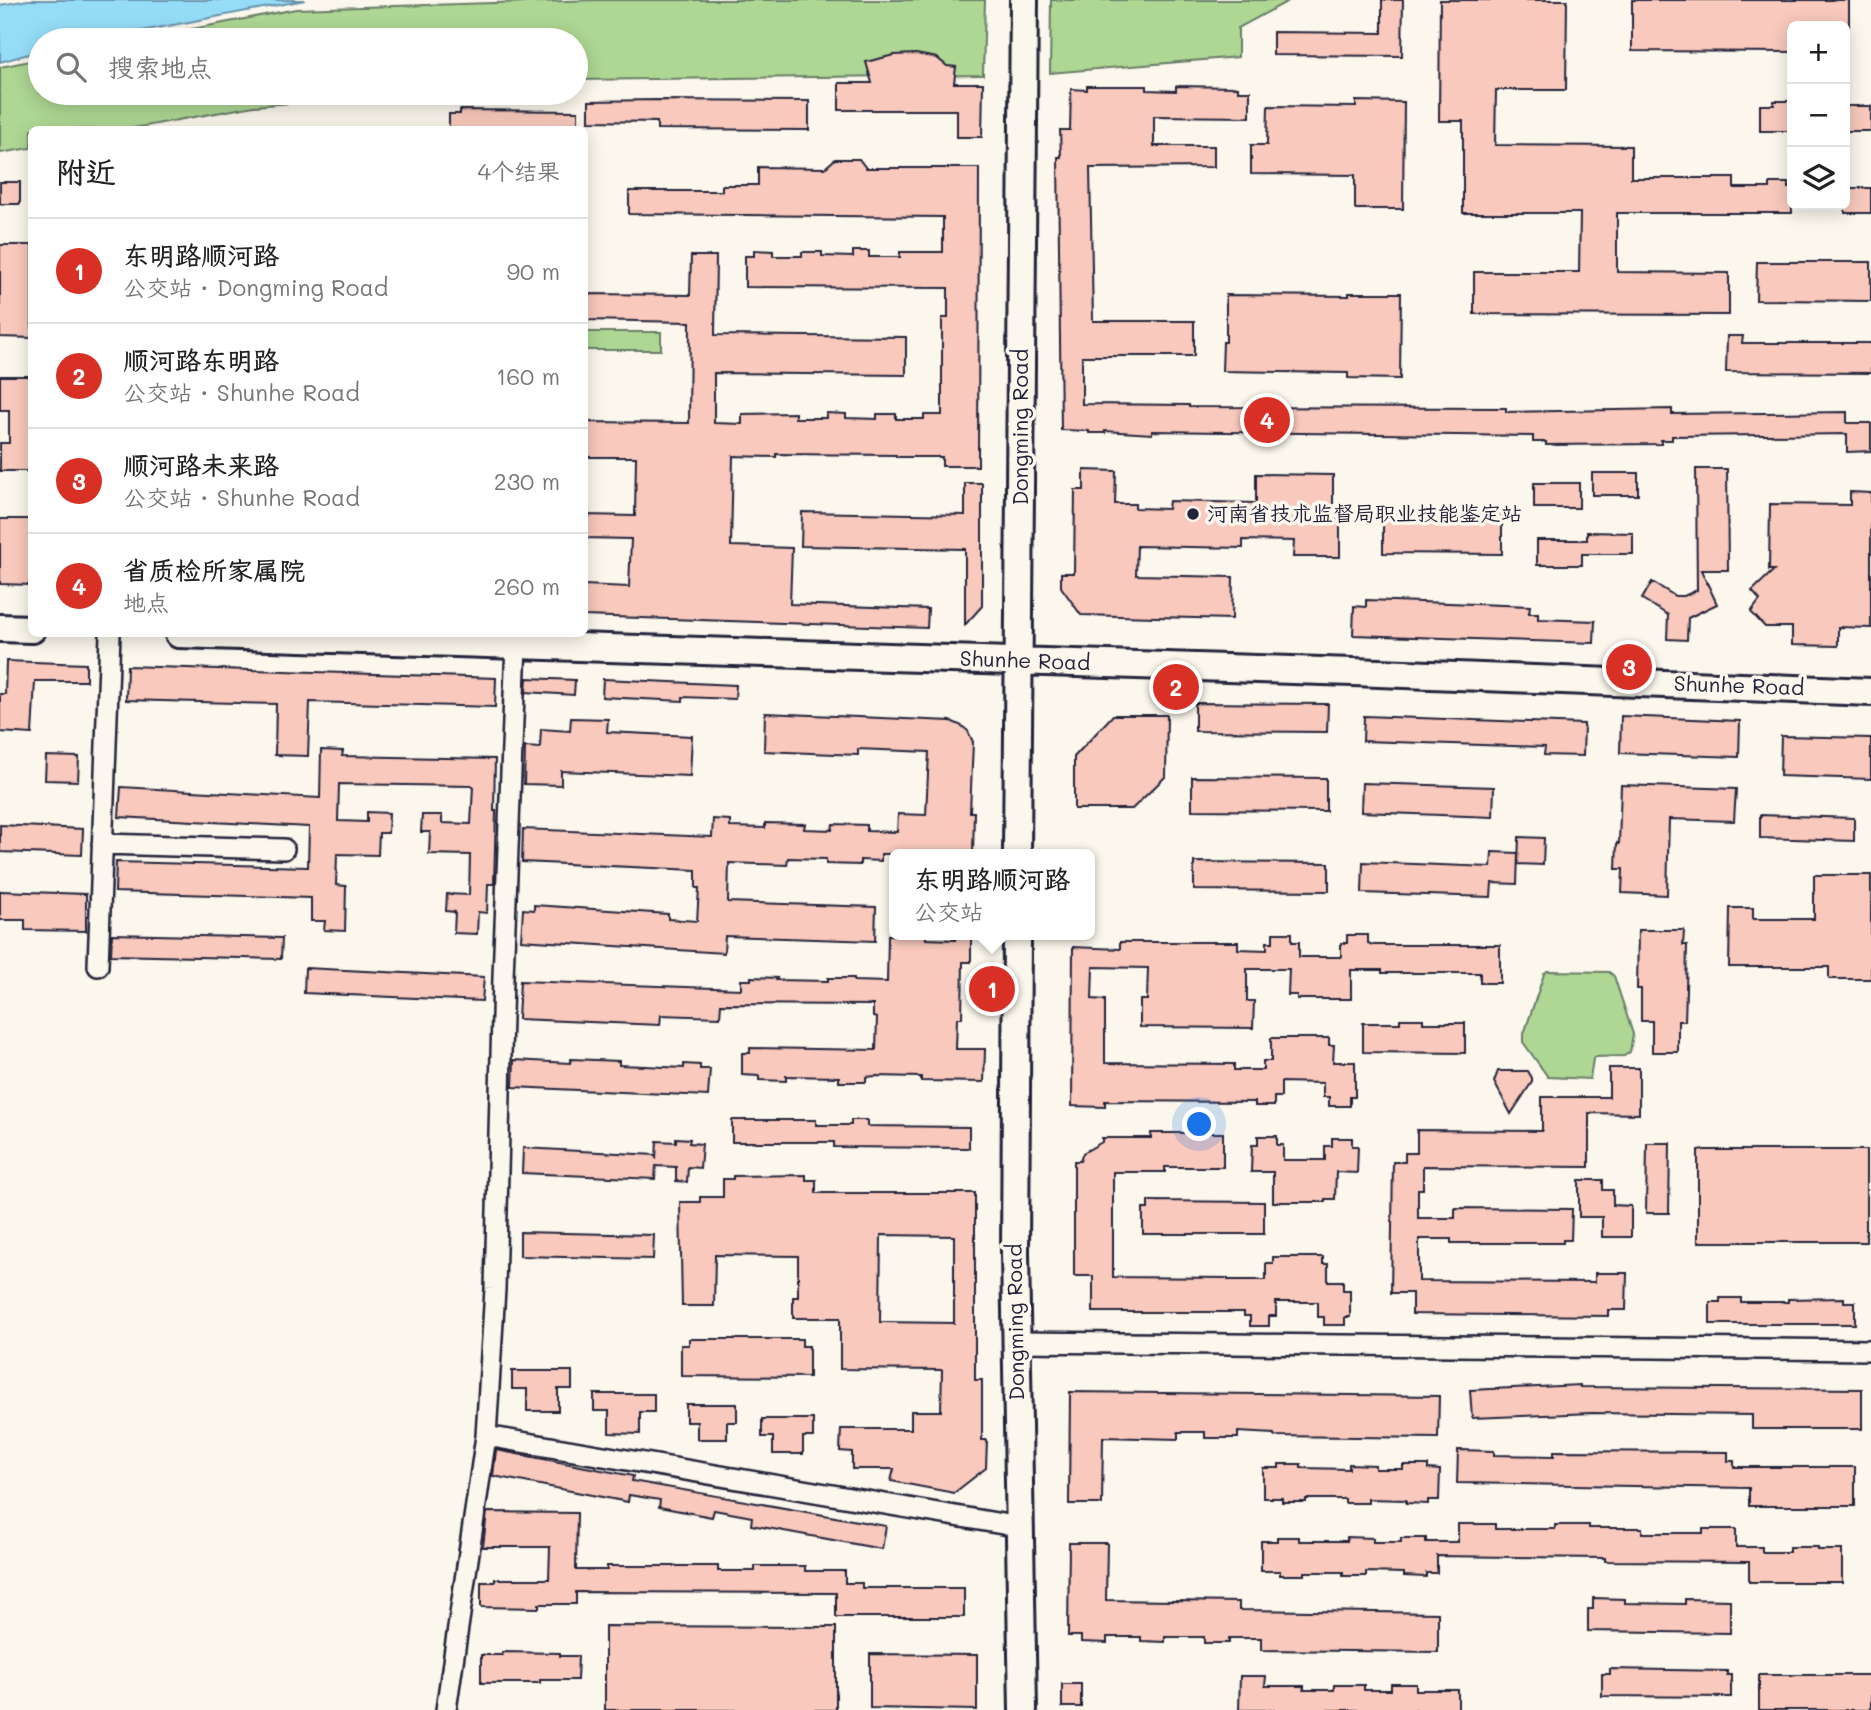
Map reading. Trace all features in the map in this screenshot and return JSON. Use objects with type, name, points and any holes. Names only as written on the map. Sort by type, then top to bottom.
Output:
[{"type":"street","name":"Dongming Road","points":[[1017,849],[1024,3]]},
{"type":"street","points":[[0,628],[28,629]]},
{"type":"street","points":[[98,966],[110,637]]},
{"type":"street","name":"Shunhe Road","points":[[271,637],[1871,692]]},
{"type":"street","points":[[446,1710],[486,1436],[495,1289],[503,977],[516,645]]},
{"type":"street","points":[[102,844],[284,849]]},
{"type":"street","name":"Dongming Road","points":[[1017,940],[1015,1240],[1023,1710]]},
{"type":"street","points":[[1016,1342],[1871,1350]]},
{"type":"street","points":[[486,1436],[1020,1527]]},
{"type":"green space","points":[[596,0],[985,0],[983,75],[588,80],[588,28],[197,28],[296,9]]},
{"type":"green space","points":[[1051,0],[1290,0],[1238,28],[1238,57],[1050,73]]},
{"type":"green space","points":[[28,61],[28,105],[266,105],[145,126],[28,126],[28,148],[0,153],[0,67]]},
{"type":"green space","points":[[588,332],[661,332],[661,350],[588,350]]},
{"type":"green space","points":[[1547,971],[1609,972],[1614,976],[1633,1034],[1630,1052],[1624,1056],[1593,1059],[1590,1079],[1548,1077],[1523,1042]]},
{"type":"water","points":[[28,0],[305,0],[157,28],[28,28],[28,54],[0,62],[0,5]]},
{"type":"building","points":[[1382,0],[1403,0],[1402,56],[1273,55],[1273,32],[1382,33]]},
{"type":"building","points":[[1440,0],[1567,0],[1566,90],[1496,90],[1495,145],[1631,146],[1631,178],[1734,178],[1734,188],[1770,188],[1770,183],[1787,183],[1787,210],[1792,210],[1792,213],[1617,213],[1617,272],[1729,273],[1729,315],[1474,314],[1474,272],[1579,272],[1580,213],[1463,213],[1463,121],[1439,121]]},
{"type":"building","points":[[1632,0],[1849,0],[1849,21],[1787,21],[1787,52],[1632,51]]},
{"type":"building","points":[[916,54],[937,58],[947,66],[956,67],[954,83],[983,83],[982,137],[957,137],[957,110],[839,110],[839,83],[872,83],[866,62],[894,55]]},
{"type":"building","points":[[1087,86],[1147,86],[1147,90],[1176,91],[1176,86],[1238,87],[1238,91],[1250,91],[1250,117],[1154,116],[1154,146],[1214,146],[1214,167],[1090,168],[1093,321],[1194,321],[1194,356],[1082,356],[1082,404],[1506,408],[1506,412],[1672,409],[1672,414],[1847,412],[1847,423],[1871,423],[1871,451],[1847,452],[1847,434],[1672,436],[1672,440],[1661,440],[1661,444],[1546,445],[1546,442],[1533,442],[1533,436],[1152,431],[1152,434],[1061,430],[1060,130],[1070,130],[1071,89],[1087,90]]},
{"type":"building","points":[[589,101],[809,101],[809,130],[657,129],[657,122],[589,121]]},
{"type":"building","points":[[1356,101],[1404,102],[1403,209],[1355,209],[1355,175],[1251,174],[1251,145],[1267,145],[1268,106],[1356,107]]},
{"type":"building","points":[[1774,101],[1787,101],[1787,131],[1760,131],[1760,105],[1774,105]]},
{"type":"building","points":[[1850,106],[1871,106],[1871,131],[1850,131]]},
{"type":"building","points":[[460,110],[578,111],[578,126],[449,126],[449,114],[460,114]]},
{"type":"building","points":[[835,159],[859,159],[866,168],[979,168],[978,466],[942,466],[942,457],[896,455],[733,456],[731,546],[792,548],[790,604],[928,609],[927,628],[588,616],[588,585],[629,587],[631,539],[588,538],[588,515],[635,516],[636,457],[588,457],[588,422],[689,423],[690,322],[588,320],[588,294],[690,295],[691,256],[716,256],[715,335],[906,337],[906,375],[714,373],[714,423],[742,424],[742,414],[795,413],[795,418],[826,418],[826,413],[846,414],[846,418],[877,419],[877,414],[896,414],[896,419],[924,419],[924,415],[942,415],[942,318],[948,318],[948,288],[745,287],[745,256],[754,256],[754,250],[773,251],[773,256],[802,256],[802,252],[822,252],[822,256],[853,257],[853,251],[869,251],[869,257],[900,257],[900,252],[943,252],[943,217],[629,214],[629,191],[722,191],[722,185],[758,185],[758,167],[825,168]]},
{"type":"building","points":[[0,182],[20,182],[20,204],[0,204]]},
{"type":"building","points":[[1850,188],[1871,188],[1871,213],[1845,213],[1845,210],[1850,210]]},
{"type":"building","points":[[0,245],[28,245],[28,338],[0,337]]},
{"type":"building","points":[[1757,262],[1871,262],[1871,301],[1756,300]]},
{"type":"building","points":[[1349,293],[1401,293],[1400,379],[1348,378],[1348,373],[1222,371],[1223,342],[1226,342],[1226,295],[1349,296]]},
{"type":"building","points":[[1727,336],[1743,336],[1742,343],[1871,343],[1871,373],[1726,372]]},
{"type":"building","points":[[0,376],[28,376],[28,471],[0,471],[0,443],[9,443],[9,410],[0,410]]},
{"type":"building","points":[[1696,469],[1727,469],[1728,570],[1701,570],[1717,604],[1688,618],[1687,640],[1667,639],[1668,615],[1642,599],[1652,582],[1675,596],[1684,596],[1697,590]]},
{"type":"building","points":[[1084,470],[1116,471],[1115,504],[1135,504],[1135,508],[1168,509],[1169,501],[1256,503],[1256,474],[1333,475],[1333,520],[1340,520],[1340,557],[1293,557],[1294,541],[1243,540],[1243,548],[1137,546],[1136,575],[1233,577],[1232,619],[1081,615],[1061,587],[1061,573],[1074,573],[1075,490],[1084,490]]},
{"type":"building","points":[[1592,473],[1638,473],[1638,495],[1592,495]]},
{"type":"building","points":[[965,483],[982,483],[982,606],[965,625],[965,549],[801,546],[802,512],[965,515]]},
{"type":"building","points":[[1534,483],[1579,483],[1579,508],[1534,508]]},
{"type":"building","points":[[1850,492],[1871,493],[1871,628],[1838,627],[1838,646],[1792,645],[1792,627],[1765,627],[1751,612],[1760,600],[1752,591],[1774,570],[1769,570],[1770,504],[1850,505]]},
{"type":"building","points":[[1383,512],[1502,512],[1502,554],[1383,553]]},
{"type":"building","points":[[0,519],[28,519],[28,585],[0,584]]},
{"type":"building","points":[[1587,532],[1633,533],[1633,554],[1582,554],[1582,565],[1537,565],[1537,540],[1587,540]]},
{"type":"building","points":[[1366,600],[1530,606],[1529,613],[1538,613],[1538,619],[1595,621],[1594,643],[1353,635],[1354,606],[1366,607]]},
{"type":"building","points":[[6,661],[86,664],[86,681],[35,681],[32,734],[0,732],[0,694],[5,694]]},
{"type":"building","points":[[127,666],[496,678],[495,707],[310,702],[308,756],[275,755],[276,704],[126,700]]},
{"type":"building","points":[[527,678],[575,680],[574,695],[526,692]]},
{"type":"building","points":[[603,679],[736,685],[735,699],[683,697],[683,701],[602,697]]},
{"type":"building","points":[[1195,703],[1328,704],[1327,732],[1195,731]]},
{"type":"building","points":[[765,713],[951,721],[962,726],[968,731],[973,742],[970,812],[974,812],[973,849],[889,849],[889,854],[881,854],[881,861],[860,860],[860,865],[826,864],[826,859],[788,858],[787,865],[729,863],[728,902],[876,907],[875,941],[725,936],[724,953],[521,940],[523,909],[534,910],[534,905],[668,914],[668,919],[697,921],[699,888],[696,888],[696,870],[522,862],[523,829],[712,837],[713,819],[730,820],[730,827],[765,828],[765,823],[805,824],[804,829],[832,830],[833,824],[867,825],[867,831],[897,832],[898,814],[926,815],[929,752],[858,749],[858,755],[764,751]]},
{"type":"building","points":[[1113,715],[1167,715],[1166,776],[1132,809],[1074,809],[1074,757]]},
{"type":"building","points":[[1364,716],[1584,724],[1583,756],[1544,755],[1545,747],[1363,741]]},
{"type":"building","points":[[1621,716],[1740,721],[1739,757],[1620,753]]},
{"type":"building","points":[[571,718],[608,719],[607,732],[692,736],[690,776],[561,771],[561,785],[524,784],[525,747],[540,748],[541,729],[570,731]]},
{"type":"building","points":[[1781,736],[1871,738],[1871,779],[1780,776]]},
{"type":"building","points":[[321,750],[343,751],[342,756],[495,759],[494,884],[488,884],[487,913],[478,912],[477,934],[454,933],[455,912],[446,911],[447,894],[469,895],[470,855],[429,854],[430,832],[421,832],[422,815],[442,815],[442,823],[471,824],[473,786],[339,784],[338,821],[367,822],[367,812],[389,813],[388,833],[379,833],[378,855],[337,854],[336,885],[346,886],[345,931],[324,930],[325,921],[311,921],[311,898],[115,892],[116,862],[308,867],[309,827],[119,817],[121,787],[320,798]]},
{"type":"building","points":[[46,756],[79,757],[78,781],[45,780]]},
{"type":"building","points":[[1192,777],[1326,778],[1326,811],[1192,810]]},
{"type":"building","points":[[1362,783],[1494,787],[1493,817],[1361,812]]},
{"type":"building","points":[[1621,785],[1736,789],[1734,821],[1669,819],[1667,895],[1622,893],[1623,869],[1616,869]]},
{"type":"building","points":[[1760,815],[1854,818],[1854,841],[1760,838]]},
{"type":"building","points":[[0,825],[83,829],[82,855],[0,852]]},
{"type":"building","points":[[1519,837],[1544,838],[1543,865],[1518,864]]},
{"type":"building","points":[[1492,852],[1518,853],[1517,884],[1492,883],[1491,897],[1362,893],[1363,862],[1491,867]]},
{"type":"building","points":[[1194,862],[1329,863],[1329,891],[1194,890]]},
{"type":"building","points":[[1814,875],[1871,875],[1871,979],[1829,979],[1829,967],[1729,967],[1730,908],[1753,908],[1753,919],[1814,919]]},
{"type":"building","points":[[0,891],[86,894],[86,931],[25,930],[25,920],[0,920]]},
{"type":"building","points":[[1638,930],[1684,930],[1683,945],[1687,945],[1685,1021],[1678,1021],[1678,1052],[1652,1052],[1652,1021],[1641,1021],[1641,989],[1637,989]]},
{"type":"building","points":[[1273,933],[1292,933],[1292,942],[1299,942],[1299,957],[1341,957],[1341,943],[1347,943],[1347,935],[1368,935],[1368,943],[1373,945],[1500,945],[1500,983],[1480,983],[1480,973],[1382,973],[1382,970],[1351,970],[1351,999],[1297,999],[1297,995],[1288,995],[1289,969],[1247,969],[1247,1001],[1254,1001],[1253,1028],[1140,1027],[1140,1000],[1147,1000],[1148,968],[1093,967],[1092,999],[1105,1000],[1105,1063],[1234,1064],[1234,1070],[1263,1070],[1263,1061],[1271,1061],[1271,1038],[1329,1038],[1329,1045],[1334,1045],[1333,1062],[1355,1062],[1355,1097],[1350,1097],[1350,1106],[1329,1106],[1329,1097],[1323,1097],[1323,1083],[1281,1082],[1281,1097],[1274,1097],[1274,1106],[1255,1106],[1255,1102],[1105,1101],[1105,1107],[1072,1106],[1073,947],[1120,949],[1120,942],[1238,942],[1238,949],[1267,950],[1267,942],[1273,942]]},
{"type":"building","points":[[112,934],[282,938],[281,959],[111,955]]},
{"type":"building","points":[[888,935],[889,940],[971,940],[971,962],[963,962],[962,1018],[957,1018],[956,1049],[985,1049],[984,1082],[921,1081],[921,1077],[876,1076],[866,1077],[866,1082],[839,1082],[839,1077],[786,1076],[786,1081],[759,1080],[759,1076],[742,1075],[742,1053],[750,1053],[750,1048],[876,1050],[877,1018],[873,1017],[873,1005],[721,1004],[720,1017],[661,1015],[660,1025],[518,1019],[520,981],[741,989],[741,980],[751,980],[751,977],[828,981],[828,978],[854,978],[854,981],[887,982]]},
{"type":"building","points":[[305,968],[484,977],[482,1001],[304,993]]},
{"type":"building","points":[[1400,1019],[1423,1019],[1423,1023],[1465,1023],[1465,1053],[1363,1052],[1363,1023],[1400,1023]]},
{"type":"building","points":[[571,1059],[619,1061],[619,1065],[684,1068],[684,1064],[700,1065],[700,1069],[710,1069],[708,1096],[513,1087],[514,1060],[570,1063]]},
{"type":"building","points":[[1609,1068],[1639,1068],[1639,1114],[1589,1113],[1589,1167],[1423,1166],[1423,1189],[1418,1189],[1418,1218],[1455,1218],[1455,1208],[1572,1209],[1571,1240],[1563,1240],[1563,1243],[1451,1243],[1451,1239],[1419,1239],[1419,1281],[1595,1282],[1595,1273],[1627,1273],[1626,1310],[1608,1310],[1608,1316],[1412,1314],[1412,1293],[1391,1293],[1393,1162],[1405,1162],[1405,1153],[1417,1153],[1417,1130],[1542,1131],[1542,1097],[1609,1097]]},
{"type":"building","points":[[1498,1071],[1528,1071],[1532,1078],[1511,1114],[1494,1082]]},
{"type":"building","points":[[732,1120],[816,1120],[816,1125],[851,1125],[851,1120],[867,1120],[867,1126],[969,1127],[969,1148],[834,1147],[834,1142],[732,1142]]},
{"type":"building","points":[[1151,1133],[1223,1133],[1223,1167],[1165,1167],[1165,1172],[1113,1172],[1113,1277],[1266,1280],[1266,1263],[1273,1263],[1273,1257],[1323,1257],[1323,1264],[1328,1264],[1328,1281],[1343,1281],[1343,1290],[1350,1290],[1350,1317],[1345,1317],[1345,1325],[1324,1325],[1324,1317],[1318,1317],[1318,1302],[1276,1302],[1276,1316],[1269,1316],[1269,1326],[1250,1326],[1250,1316],[1244,1316],[1244,1312],[1093,1312],[1093,1276],[1074,1276],[1074,1161],[1080,1161],[1083,1153],[1102,1142],[1102,1138],[1151,1138]]},
{"type":"building","points":[[1258,1136],[1277,1136],[1277,1145],[1283,1145],[1283,1160],[1325,1160],[1325,1146],[1332,1146],[1332,1138],[1352,1138],[1352,1146],[1358,1146],[1357,1173],[1336,1172],[1335,1199],[1325,1199],[1325,1202],[1273,1202],[1273,1172],[1251,1172],[1252,1145],[1258,1145]]},
{"type":"building","points":[[676,1138],[690,1139],[689,1143],[702,1144],[700,1168],[688,1167],[687,1182],[676,1181],[676,1167],[656,1166],[655,1179],[522,1173],[523,1148],[656,1155],[656,1159],[657,1141],[676,1142]]},
{"type":"building","points":[[1647,1143],[1670,1143],[1669,1213],[1646,1213]]},
{"type":"building","points":[[1698,1150],[1866,1150],[1866,1242],[1698,1242]]},
{"type":"building","points":[[806,1175],[806,1180],[816,1180],[816,1193],[975,1193],[975,1380],[982,1380],[982,1440],[987,1440],[986,1468],[954,1493],[891,1481],[894,1469],[852,1469],[852,1452],[840,1451],[841,1429],[911,1429],[911,1411],[941,1411],[942,1370],[840,1369],[840,1318],[793,1318],[793,1297],[798,1297],[798,1256],[715,1255],[714,1306],[682,1306],[680,1202],[700,1202],[700,1197],[723,1197],[723,1179],[733,1179],[733,1176]],"holes":[[[881,1235],[954,1236],[954,1323],[880,1322]]]},
{"type":"building","points":[[1579,1180],[1603,1180],[1603,1190],[1613,1190],[1613,1205],[1631,1206],[1631,1237],[1602,1237],[1602,1217],[1579,1217]]},
{"type":"building","points":[[1148,1201],[1264,1202],[1264,1234],[1143,1234],[1143,1209],[1148,1209]]},
{"type":"building","points":[[520,1232],[654,1235],[653,1259],[520,1256]]},
{"type":"building","points":[[1720,1298],[1741,1298],[1741,1302],[1788,1302],[1788,1299],[1844,1298],[1844,1302],[1855,1302],[1855,1324],[1710,1324],[1710,1302],[1720,1302]]},
{"type":"building","points":[[689,1339],[802,1339],[802,1346],[809,1346],[809,1377],[681,1376],[681,1345],[689,1345]]},
{"type":"building","points":[[512,1371],[572,1371],[572,1389],[558,1389],[558,1411],[527,1411],[527,1389],[512,1389]]},
{"type":"building","points":[[1580,1385],[1862,1389],[1862,1429],[1752,1429],[1752,1415],[1591,1413],[1472,1418],[1470,1390]]},
{"type":"building","points":[[1070,1392],[1439,1396],[1438,1438],[1274,1436],[1238,1432],[1238,1438],[1205,1438],[1205,1432],[1178,1432],[1178,1439],[1103,1437],[1102,1504],[1069,1504]]},
{"type":"building","points":[[594,1394],[654,1394],[654,1412],[640,1412],[640,1434],[609,1433],[609,1411],[594,1411]]},
{"type":"building","points":[[686,1404],[737,1404],[737,1422],[727,1422],[727,1439],[697,1439],[697,1422],[686,1422]]},
{"type":"building","points":[[762,1419],[813,1419],[813,1437],[803,1437],[803,1454],[773,1454],[773,1437],[762,1437]]},
{"type":"building","points":[[496,1450],[633,1476],[632,1481],[886,1526],[882,1549],[751,1525],[752,1517],[714,1510],[712,1517],[659,1507],[660,1500],[629,1495],[628,1502],[493,1476]]},
{"type":"building","points":[[1458,1450],[1494,1451],[1494,1455],[1554,1456],[1554,1451],[1728,1452],[1728,1461],[1734,1461],[1734,1467],[1855,1467],[1855,1506],[1749,1506],[1749,1488],[1457,1483]]},
{"type":"building","points":[[1279,1464],[1301,1464],[1301,1468],[1349,1469],[1349,1464],[1375,1465],[1375,1469],[1403,1469],[1403,1465],[1428,1465],[1428,1469],[1440,1470],[1439,1500],[1428,1500],[1428,1504],[1406,1503],[1406,1500],[1368,1499],[1368,1503],[1345,1503],[1345,1499],[1282,1502],[1282,1498],[1263,1498],[1263,1468],[1279,1468]]},
{"type":"building","points":[[487,1512],[577,1513],[576,1570],[607,1570],[607,1566],[718,1566],[718,1571],[755,1571],[755,1566],[805,1566],[805,1571],[845,1571],[845,1583],[862,1583],[862,1588],[964,1588],[964,1617],[836,1617],[836,1593],[576,1592],[576,1604],[539,1604],[539,1608],[481,1607],[481,1582],[495,1582],[495,1579],[549,1579],[550,1547],[483,1547]]},
{"type":"building","points":[[1458,1524],[1495,1524],[1495,1529],[1555,1529],[1555,1525],[1589,1525],[1589,1528],[1642,1528],[1642,1533],[1703,1533],[1703,1529],[1736,1529],[1736,1547],[1762,1547],[1762,1552],[1789,1552],[1789,1547],[1842,1550],[1842,1582],[1749,1582],[1749,1562],[1605,1561],[1605,1558],[1437,1556],[1437,1573],[1426,1573],[1426,1577],[1404,1576],[1404,1573],[1366,1572],[1366,1576],[1343,1576],[1343,1572],[1280,1575],[1280,1571],[1261,1571],[1261,1541],[1277,1541],[1277,1537],[1299,1537],[1299,1541],[1347,1541],[1347,1537],[1373,1538],[1373,1542],[1401,1542],[1401,1538],[1426,1538],[1426,1542],[1458,1542]]},
{"type":"building","points":[[1069,1543],[1107,1543],[1106,1600],[1239,1602],[1239,1610],[1438,1613],[1438,1652],[1261,1650],[1261,1638],[1229,1638],[1229,1643],[1204,1643],[1204,1637],[1165,1637],[1165,1642],[1141,1641],[1141,1637],[1107,1637],[1107,1643],[1081,1642],[1081,1636],[1068,1636]]},
{"type":"building","points":[[1593,1598],[1625,1599],[1625,1603],[1685,1604],[1685,1599],[1730,1600],[1730,1633],[1588,1631],[1588,1609],[1593,1609]]},
{"type":"building","points":[[605,1626],[836,1627],[836,1710],[605,1710]]},
{"type":"building","points":[[502,1652],[578,1656],[577,1680],[481,1683],[481,1655],[502,1655]]},
{"type":"building","points":[[870,1654],[977,1655],[977,1710],[870,1708]]},
{"type":"building","points":[[1610,1669],[1727,1671],[1727,1675],[1731,1675],[1731,1697],[1602,1696],[1602,1674],[1610,1674]]},
{"type":"building","points":[[1759,1675],[1871,1675],[1871,1710],[1759,1710]]},
{"type":"building","points":[[1240,1676],[1266,1676],[1265,1686],[1304,1686],[1304,1690],[1334,1690],[1334,1685],[1364,1685],[1364,1690],[1391,1690],[1391,1684],[1416,1684],[1416,1690],[1458,1690],[1458,1710],[1239,1710]]},
{"type":"building","points":[[1062,1684],[1081,1684],[1081,1707],[1062,1707]]},
{"type":"place","name":"省质检所家属院","points":[[1267,420]]},
{"type":"place","name":"河南省技术监督局职业技能鉴定站","points":[[1193,514]]},
{"type":"place","name":"顺河路未来路","points":[[1629,667]]},
{"type":"place","name":"顺河路东明路","points":[[1176,687]]},
{"type":"place","name":"东明路顺河路","points":[[992,989]]}]
